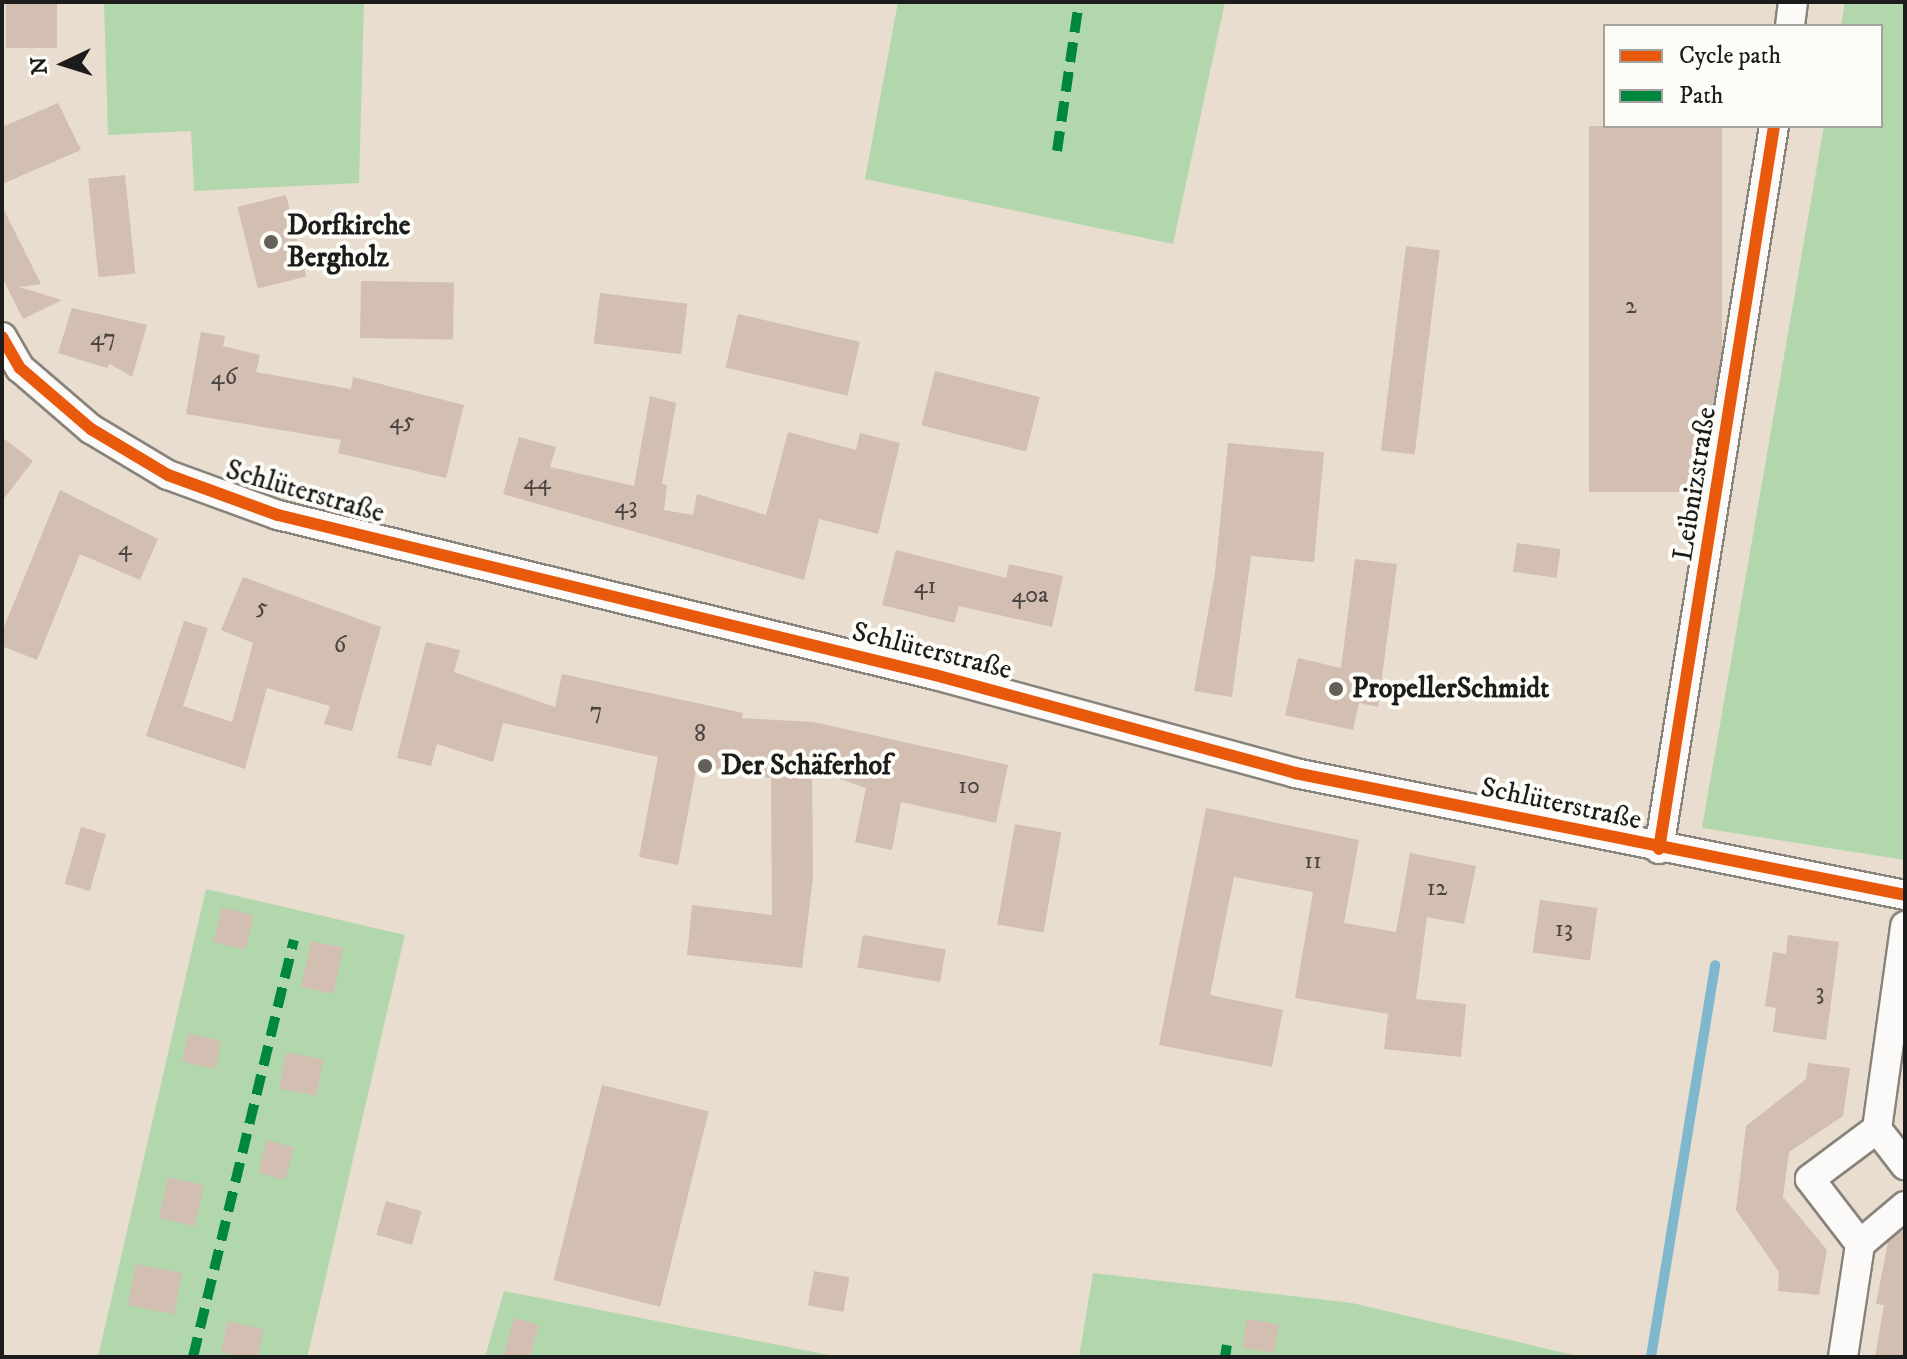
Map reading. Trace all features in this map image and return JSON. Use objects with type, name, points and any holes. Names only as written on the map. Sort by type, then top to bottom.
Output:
[{"type":"street","points":[[1790,24],[1793,2]]},
{"type":"street","name":"Leibnizstraße","points":[[1659,849],[1774,128]]},
{"type":"street","name":"Schlüterstraße","points":[[2,337],[20,368],[91,429],[168,475],[278,515],[935,675],[1295,773],[1659,849],[1905,895]]},
{"type":"street","points":[[1860,1244],[1810,1179],[1877,1129],[1905,926]]},
{"type":"street","points":[[1877,1129],[1905,1165]]},
{"type":"street","points":[[1843,1357],[1860,1244],[1905,1206]]},
{"type":"green space","points":[[104,2],[364,2],[359,183],[194,191],[191,131],[108,135]]},
{"type":"green space","points":[[898,2],[1225,2],[1173,244],[865,179]]},
{"type":"green space","points":[[1845,2],[1905,2],[1905,860],[1702,828],[1824,128],[1883,128],[1883,24],[1841,24]]},
{"type":"green space","points":[[206,889],[405,935],[307,1357],[98,1357]]},
{"type":"green space","points":[[1093,1273],[1352,1303],[1582,1357],[1079,1357]]},
{"type":"green space","points":[[504,1291],[839,1357],[485,1357]]},
{"type":"building","points":[[6,2],[57,2],[57,48],[6,48]]},
{"type":"building","points":[[58,103],[81,150],[2,184],[2,127]]},
{"type":"building","points":[[1589,126],[1722,128],[1722,492],[1589,492]]},
{"type":"building","points":[[125,175],[135,273],[99,277],[88,179]]},
{"type":"building","name":"Dorfkirche Bergholz","points":[[286,195],[306,277],[258,289],[237,207]]},
{"type":"building","points":[[2,206],[41,284],[19,287],[62,300],[23,319],[2,277]]},
{"type":"building","points":[[1406,246],[1440,250],[1415,455],[1381,450]]},
{"type":"building","points":[[361,281],[454,283],[453,340],[360,338]]},
{"type":"building","points":[[600,293],[687,304],[681,354],[594,344]]},
{"type":"building","points":[[72,308],[147,325],[132,377],[110,364],[107,368],[58,353]]},
{"type":"building","points":[[738,314],[860,342],[847,396],[726,368]]},
{"type":"building","points":[[201,332],[225,336],[223,346],[260,355],[256,372],[351,389],[353,377],[464,405],[446,478],[338,453],[341,440],[186,414]]},
{"type":"building","points":[[935,371],[1040,397],[1026,451],[921,425]]},
{"type":"building","points":[[650,396],[676,403],[662,484],[667,485],[664,510],[693,515],[697,494],[766,515],[788,432],[856,450],[860,433],[900,443],[878,534],[819,519],[804,580],[503,494],[519,437],[556,447],[550,467],[634,486]]},
{"type":"building","points":[[2,437],[33,461],[2,501]]},
{"type":"building","points":[[1228,443],[1324,452],[1314,562],[1251,556],[1232,697],[1194,691],[1215,573]]},
{"type":"building","points":[[60,490],[158,539],[140,580],[80,554],[37,660],[2,646],[2,632]]},
{"type":"building","points":[[1517,543],[1561,549],[1557,578],[1513,572]]},
{"type":"building","points":[[896,550],[1006,578],[1009,564],[1063,576],[1052,627],[959,606],[954,623],[882,605]]},
{"type":"building","points":[[1355,559],[1397,564],[1378,707],[1359,703],[1353,730],[1285,715],[1298,658],[1341,668]]},
{"type":"building","points":[[243,577],[381,627],[352,731],[324,724],[330,706],[267,688],[245,769],[146,736],[184,621],[208,628],[183,706],[232,722],[253,643],[221,630]]},
{"type":"building","points":[[426,642],[460,650],[454,672],[555,707],[562,674],[743,713],[742,718],[813,722],[1008,765],[996,823],[901,802],[892,850],[855,842],[866,788],[812,769],[813,877],[802,968],[687,955],[692,905],[772,915],[771,778],[697,765],[678,865],[639,857],[658,757],[503,723],[493,762],[437,744],[431,766],[397,758]]},
{"type":"building","points":[[1206,808],[1359,840],[1344,923],[1396,932],[1410,853],[1476,866],[1464,924],[1427,917],[1416,999],[1466,1004],[1461,1057],[1384,1049],[1388,1014],[1295,998],[1313,892],[1234,877],[1210,995],[1283,1010],[1272,1067],[1159,1045]]},
{"type":"building","points":[[1015,824],[1061,832],[1044,933],[997,924]]},
{"type":"building","points":[[81,827],[106,834],[90,891],[65,884]]},
{"type":"building","points":[[1540,900],[1597,908],[1590,961],[1533,952]]},
{"type":"building","points":[[222,907],[254,915],[245,950],[213,942]]},
{"type":"building","points":[[863,935],[946,950],[940,982],[857,967]]},
{"type":"building","points":[[1788,935],[1839,942],[1826,1040],[1773,1032],[1776,1008],[1765,1006],[1773,952],[1786,954]]},
{"type":"building","points":[[311,941],[343,948],[334,994],[301,987]]},
{"type":"building","points":[[189,1033],[222,1041],[215,1069],[182,1061]]},
{"type":"building","points":[[286,1052],[323,1059],[316,1096],[279,1088]]},
{"type":"building","points":[[1808,1063],[1850,1068],[1843,1116],[1789,1152],[1783,1197],[1827,1250],[1819,1295],[1778,1291],[1779,1272],[1736,1210],[1746,1126],[1806,1079]]},
{"type":"building","points":[[602,1085],[709,1112],[660,1307],[553,1280]]},
{"type":"building","points":[[267,1140],[294,1147],[285,1180],[258,1173]]},
{"type":"building","points":[[168,1177],[204,1185],[195,1226],[159,1218]]},
{"type":"building","points":[[386,1201],[422,1211],[412,1245],[376,1235]]},
{"type":"building","points":[[1905,1228],[1905,1357],[1875,1357],[1884,1305],[1876,1304],[1888,1242]]},
{"type":"building","points":[[136,1264],[182,1273],[174,1314],[128,1305]]},
{"type":"building","points":[[814,1271],[849,1277],[843,1312],[808,1305]]},
{"type":"building","points":[[514,1318],[539,1325],[530,1357],[503,1357]]},
{"type":"building","points":[[1247,1319],[1279,1324],[1274,1353],[1242,1348]]},
{"type":"building","points":[[228,1321],[264,1329],[258,1357],[221,1352]]},
{"type":"waterway","points":[[1651,1357],[1715,965]]},
{"type":"marked path","points":[[1057,151],[1079,2]]},
{"type":"marked path","points":[[193,1357],[294,940]]},
{"type":"marked path","points":[[1225,1357],[1227,1345]]},
{"type":"cycle path","points":[[1659,849],[1774,128]]},
{"type":"cycle path","points":[[2,337],[20,368],[91,429],[168,475],[278,515],[935,675],[1295,773],[1905,895]]},
{"type":"place","name":"Dorfkirche Bergholz","points":[[271,242]]},
{"type":"place","name":"PropellerSchmidt","points":[[1336,689]]},
{"type":"place","name":"Der Schäferhof","points":[[705,766]]}]
